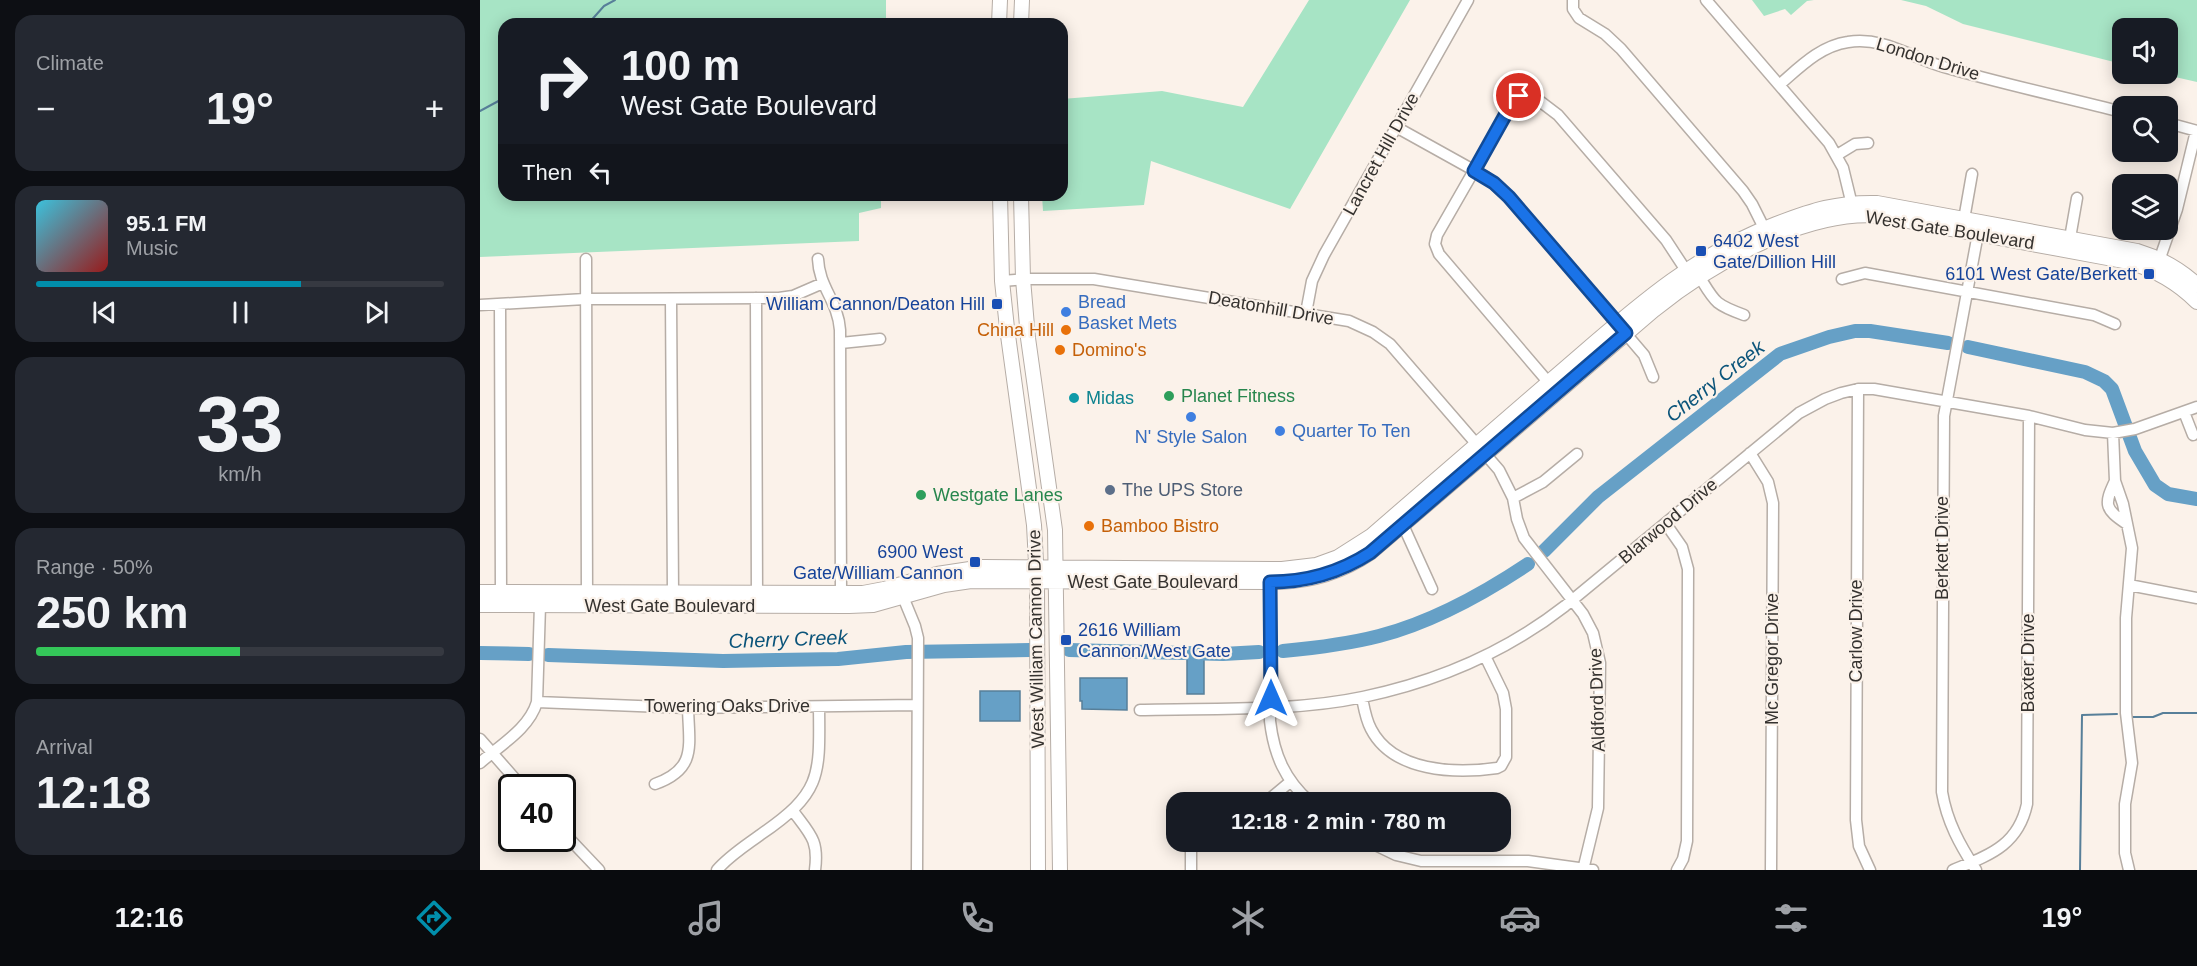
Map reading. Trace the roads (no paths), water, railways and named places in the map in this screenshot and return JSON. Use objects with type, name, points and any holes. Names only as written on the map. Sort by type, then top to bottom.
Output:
[{"type":"main road","points":[[999,18],[1000,0]]},
{"type":"main road","points":[[1021,18],[1022,0]]},
{"type":"main road","name":"West William Cannon Drive","points":[[1000,201],[1002,281],[1034,525],[1037,575],[1038,870]]},
{"type":"main road","name":"West William Cannon Drive","points":[[1021,201],[1023,279],[1029,347],[1054,530],[1060,870]]},
{"type":"main road","name":"West Gate Boulevard","points":[[1056,575],[1185,568],[1299,581],[1340,570],[1370,553],[1403,525],[1549,383],[1622,328],[1699,276],[1734,256],[1778,237],[1878,202],[2141,265],[2171,280],[2197,302]]},
{"type":"main road","name":"West Gate Boulevard","points":[[480,605],[540,605],[673,593],[757,600],[901,591],[963,581],[1037,575],[1186,582],[1270,576],[1316,565],[1356,547],[1482,448],[1622,328],[1685,269],[1725,246],[1764,228],[1821,208],[1853,209]]},
{"type":"main road","name":"West Gate Boulevard","points":[[1979,227],[2070,238],[2137,251],[2160,258],[2177,268],[2197,285]]},
{"type":"main road","points":[[1022,447],[1042,442]]},
{"type":"main road","points":[[1185,568],[1186,582]]},
{"type":"main road","name":"West Gate Boulevard","points":[[480,592],[587,599],[757,600],[873,605],[901,591]]},
{"type":"street","name":"Lancret Hill Drive","points":[[1306,313],[1309,292],[1316,270],[1468,0]]},
{"type":"street","points":[[1573,0],[1575,14],[1605,34],[1621,49],[1743,191],[1764,228]]},
{"type":"street","points":[[1706,0],[1829,143],[1843,168],[1853,209]]},
{"type":"street","name":"London Drive","points":[[1779,85],[1823,50],[1841,43],[1862,40],[1900,49],[1943,67],[2112,109]]},
{"type":"street","points":[[1549,383],[1436,250],[1435,244],[1437,235],[1512,103],[1519,96],[1533,96],[1545,103],[1563,120],[1666,240],[1685,269]]},
{"type":"street","points":[[2160,258],[2177,210],[2196,131],[2178,126]]},
{"type":"street","points":[[1396,127],[1494,183],[1509,197],[1622,328],[1648,361],[1653,377]]},
{"type":"street","points":[[1837,155],[1856,144],[1868,143]]},
{"type":"street","points":[[1963,224],[1972,174]]},
{"type":"street","points":[[2070,238],[2077,198]]},
{"type":"street","name":"Berkett Drive","points":[[1974,866],[1947,818],[1942,792],[1943,457],[1947,400],[1979,227]]},
{"type":"street","points":[[586,259],[587,599]]},
{"type":"street","points":[[818,259],[823,283],[838,312],[841,343],[841,593]]},
{"type":"street","points":[[1842,279],[1864,273],[2094,315],[2115,324]]},
{"type":"street","points":[[1699,276],[1715,301],[1721,306],[1744,315]]},
{"type":"street","name":"Deatonhill Drive","points":[[1002,281],[1101,280],[1348,321],[1382,338],[1398,352],[1482,448]]},
{"type":"street","points":[[480,305],[585,299],[787,298],[823,283]]},
{"type":"street","points":[[756,298],[757,600]]},
{"type":"street","points":[[671,299],[673,593]]},
{"type":"street","points":[[500,304],[501,592]]},
{"type":"street","points":[[841,343],[880,339]]},
{"type":"street","name":"Blarwood Drive","points":[[1140,710],[1270,707],[1362,698],[1419,682],[1485,656],[1538,625],[1572,601],[1806,409],[1825,399],[1858,389],[1883,390],[1947,400],[2085,430],[2117,432],[2135,429],[2197,406]]},
{"type":"street","name":"Carlow Drive","points":[[1858,389],[1856,820],[1859,846],[1870,870]]},
{"type":"street","points":[[2184,412],[2193,435]]},
{"type":"street","name":"Baxter Drive","points":[[1953,870],[1974,866],[2007,842],[2021,824],[2027,804],[2029,416]]},
{"type":"street","points":[[2117,432],[2115,481],[2109,490],[2107,500],[2114,515],[2127,524],[2132,542],[2126,618],[2126,713],[2132,763],[2125,804],[2125,853],[2129,870]]},
{"type":"street","name":"Aldford Drive","points":[[1482,448],[1504,478],[1513,498],[1524,538],[1583,614],[1593,633],[1600,663],[1598,808],[1587,869]]},
{"type":"street","name":"Mc Gregor Drive","points":[[1750,453],[1768,482],[1773,502],[1771,870]]},
{"type":"street","points":[[1513,498],[1543,482],[1577,454]]},
{"type":"street","points":[[1666,524],[1682,548],[1688,569],[1688,841],[1677,870]]},
{"type":"street","points":[[1403,525],[1432,589]]},
{"type":"street","points":[[1270,576],[1270,707],[1274,748],[1290,782],[1300,792]]},
{"type":"street","points":[[2129,585],[2197,598]]},
{"type":"street","points":[[901,591],[917,632],[917,870]]},
{"type":"street","points":[[480,763],[528,722],[537,702],[540,605]]},
{"type":"street","points":[[1362,698],[1366,718],[1374,734],[1388,749],[1411,763],[1450,770],[1497,768],[1501,766],[1506,757],[1506,709],[1503,693],[1485,656]]},
{"type":"street","name":"Towering Oaks Drive","points":[[537,702],[688,708],[917,705]]},
{"type":"street","points":[[717,870],[729,857],[793,811],[806,796],[817,771],[820,756],[819,707]]},
{"type":"street","points":[[655,784],[677,774],[684,766],[688,748],[688,708]]},
{"type":"street","points":[[480,739],[511,774]]},
{"type":"street","points":[[1278,792],[1290,782]]},
{"type":"street","points":[[793,811],[814,841],[818,852],[815,870]]},
{"type":"street","points":[[576,846],[599,870]]},
{"type":"street","points":[[1191,852],[1191,870]]},
{"type":"street","points":[[1390,852],[1421,861],[1528,861],[1587,869]]},
{"type":"water","points":[[1187,658],[1204,658],[1204,694],[1187,694]]},
{"type":"water","points":[[1080,678],[1127,678],[1127,710],[1082,709]]},
{"type":"water","points":[[980,691],[1020,691],[1020,721],[980,721]]},
{"type":"waterway","points":[[593,18],[604,6],[615,0]]},
{"type":"waterway","points":[[480,111],[498,101]]},
{"type":"waterway","name":"Cherry Creek","points":[[1544,551],[1598,497],[1780,354],[1829,337],[1855,331],[1870,331],[1948,343]]},
{"type":"waterway","name":"Cherry Creek","points":[[1968,347],[2085,372],[2104,381],[2112,389],[2135,451],[2155,485],[2168,494],[2197,499]]},
{"type":"waterway","name":"Cherry Creek","points":[[1283,651],[1367,639],[1419,623],[1457,606],[1528,564]]},
{"type":"waterway","name":"Cherry Creek","points":[[548,655],[723,661],[838,659],[906,652],[1030,650]]},
{"type":"waterway","name":"Cherry Creek","points":[[1069,650],[1223,654],[1259,652]]},
{"type":"waterway","name":"Cherry Creek","points":[[480,653],[529,654]]},
{"type":"waterway","points":[[2133,717],[2153,717],[2163,713],[2197,713]]},
{"type":"waterway","points":[[2080,870],[2082,715],[2117,714]]},
{"type":"place","name":"6402 West Gate/Dillion Hill","points":[[1701,251]]},
{"type":"place","name":"6101 West Gate/Berkett","points":[[2149,274]]},
{"type":"place","name":"William Cannon/Deaton Hill","points":[[997,304]]},
{"type":"place","name":"Bread Basket Mets","points":[[1066,312]]},
{"type":"place","name":"China Hill","points":[[1066,330]]},
{"type":"place","name":"Domino's","points":[[1060,350]]},
{"type":"place","name":"Planet Fitness","points":[[1169,396]]},
{"type":"place","name":"Midas","points":[[1074,398]]},
{"type":"place","name":"N' Style Salon","points":[[1191,417]]},
{"type":"place","name":"Quarter To Ten","points":[[1280,431]]},
{"type":"place","name":"The UPS Store","points":[[1110,490]]},
{"type":"place","name":"Westgate Lanes","points":[[921,495]]},
{"type":"place","name":"Bamboo Bistro","points":[[1089,526]]},
{"type":"place","name":"6900 West Gate/William Cannon","points":[[975,562]]},
{"type":"place","name":"2616 William Cannon/West Gate","points":[[1066,640]]}]
